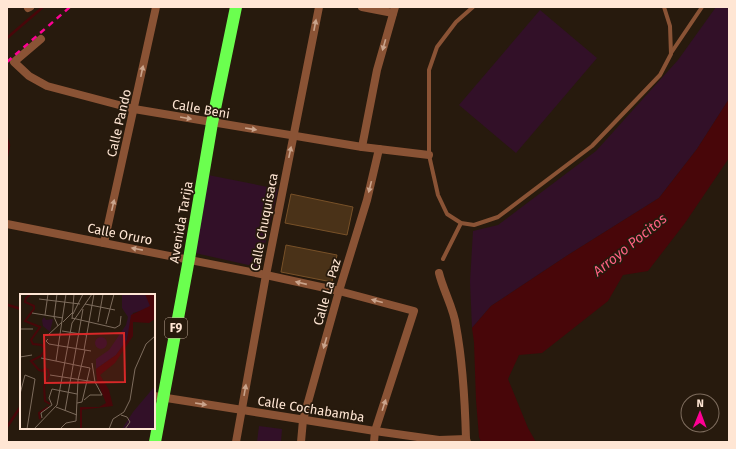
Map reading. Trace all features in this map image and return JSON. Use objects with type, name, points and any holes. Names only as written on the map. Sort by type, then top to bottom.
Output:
[{"type":"highway","name":"Avenida Tarija","points":[[155,442],[158,397],[189,259],[212,123],[236,7]]},
{"type":"street","name":"Calle Pando","points":[[104,243],[156,7]]},
{"type":"street","name":"Calle Chuquisaca","points":[[236,442],[266,274],[319,7]]},
{"type":"street","points":[[362,7],[394,10],[377,70],[362,147]]},
{"type":"street","name":"Calle Beni","points":[[41,39],[14,62],[28,76],[47,86],[134,109],[362,147],[429,155]]},
{"type":"street","name":"Calle La Paz","points":[[301,442],[303,420],[367,200],[379,149]]},
{"type":"street","name":"Calle Oruro","points":[[7,224],[266,274],[414,312],[375,431]]},
{"type":"street","points":[[439,273],[456,324],[465,401],[466,441]]},
{"type":"street","name":"Calle Cochabamba","points":[[158,397],[440,441],[466,441]]},
{"type":"street","points":[[374,442],[375,431]]},
{"type":"lane","points":[[473,7],[456,22],[437,46],[430,70],[429,155],[438,195],[447,214],[461,223],[474,225],[498,217],[592,146],[660,75],[671,54],[702,7]]},
{"type":"lane","points":[[664,7],[670,26],[671,54]]},
{"type":"lane","points":[[443,259],[461,223]]},
{"type":"shaded area","points":[[716,7],[729,7],[729,99],[697,149],[659,198],[568,255],[491,306],[472,328],[470,282],[473,231],[498,225],[596,151],[678,60]]},
{"type":"shaded area","points":[[540,10],[597,58],[516,153],[459,105]]},
{"type":"shaded area","points":[[208,175],[278,189],[260,266],[257,267],[195,253]]},
{"type":"shaded area","points":[[259,426],[282,429],[281,442],[257,442]]},
{"type":"water","name":"Arroyo Pocitos","points":[[729,99],[729,158],[685,223],[648,271],[623,275],[608,301],[542,353],[519,355],[508,379],[528,428],[536,442],[481,442],[479,437],[476,400],[474,342],[472,328],[491,306],[568,255],[659,198],[697,149]]},
{"type":"building","points":[[291,194],[353,207],[347,235],[285,223]]},
{"type":"building","points":[[286,245],[337,255],[332,282],[281,272]]},
{"type":"waterway","points":[[7,38],[43,7]]},
{"type":"waterway","points":[[7,139],[9,145],[7,156]]},
{"type":"waterway","points":[[7,306],[20,309]]},
{"type":"waterway","points":[[7,427],[20,408]]},
{"type":"railway","points":[[7,62],[70,7]]}]
